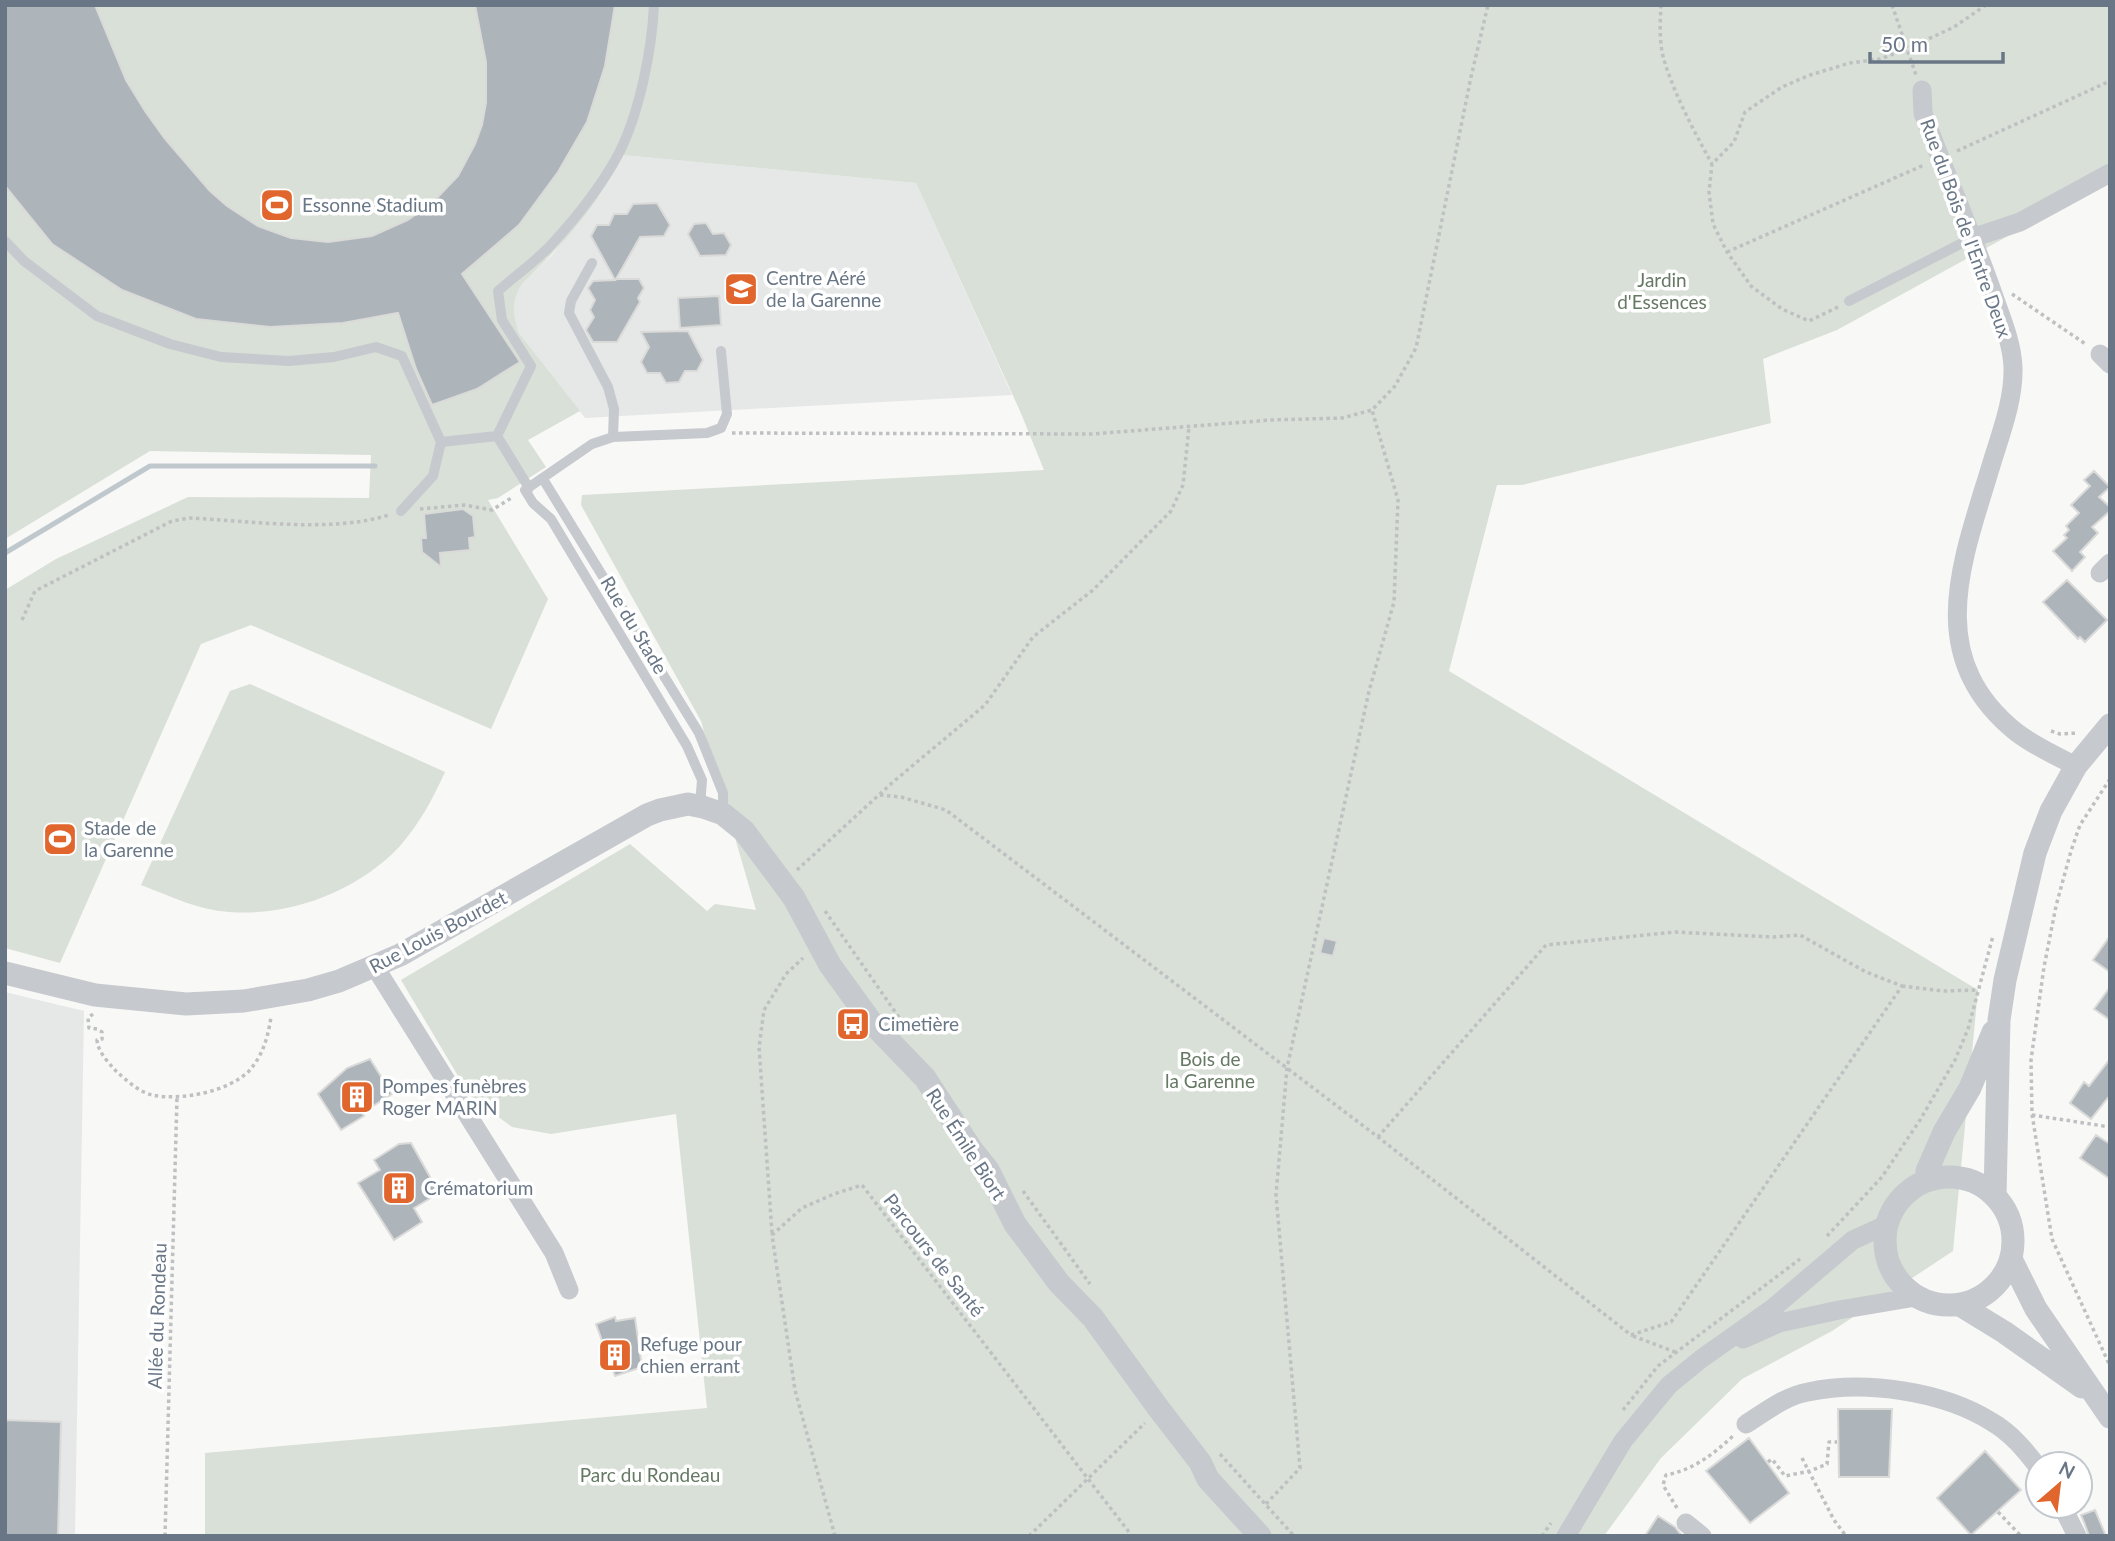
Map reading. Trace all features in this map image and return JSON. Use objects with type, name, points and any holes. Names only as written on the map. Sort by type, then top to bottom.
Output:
[{"type":"street","name":"Rue du Bois de l'Entre Deux","points":[[1922,90],[1923,113],[1940,159],[1981,259],[2006,310],[2011,351],[2011,395],[1963,560],[1956,598],[1956,624],[1962,653],[1973,681],[1991,708],[2017,733],[2076,766]]},
{"type":"street","points":[[1972,238],[2020,222],[2110,173]]},
{"type":"street","points":[[1995,1196],[1999,1020],[2005,981],[2035,853],[2050,811],[2076,766],[2105,729]]},
{"type":"street","name":"Rue Émile Biort","points":[[694,805],[723,814],[744,831],[794,898],[818,945],[872,1023],[925,1078],[988,1170],[1015,1224],[1059,1283],[1093,1318],[1200,1462],[1208,1479],[1260,1536]]},
{"type":"street","name":"Rue Louis Bourdet","points":[[5,973],[95,995],[186,1004],[214,1004],[275,997],[329,984],[375,967],[524,886],[627,824],[660,810],[694,805]]},
{"type":"street","points":[[375,967],[554,1253],[569,1290]]},
{"type":"street","points":[[1930,1180],[1927,1171],[1944,1132],[1970,1088],[1999,1020]]},
{"type":"street","points":[[1947,1177],[1964,1178],[1981,1185],[1995,1196],[2011,1225],[2013,1242],[2011,1259],[2003,1276],[1992,1289],[1977,1299],[1960,1305],[1930,1303],[1916,1297],[1900,1284],[1889,1266],[1884,1246],[1886,1225],[1892,1210],[1902,1197],[1914,1186],[1947,1177]]},
{"type":"street","points":[[1566,1536],[1599,1480],[1642,1417],[1670,1385],[1701,1359],[1773,1308],[1853,1240],[1886,1225]]},
{"type":"street","points":[[2011,1259],[2036,1309],[2110,1417]]},
{"type":"street","points":[[1701,1359],[1779,1323],[1916,1297]]},
{"type":"street","points":[[1960,1305],[2004,1332],[2093,1395]]},
{"type":"street","points":[[1746,1424],[1772,1407],[1808,1392],[1851,1389],[1904,1391],[1928,1395],[1992,1422],[2011,1436],[2024,1451]]},
{"type":"street","points":[[2069,1520],[2077,1536]]},
{"type":"street","points":[[1686,1523],[1702,1536]]},
{"type":"lane","points":[[441,442],[497,436],[531,366],[502,320],[498,291],[549,247],[593,195],[619,153],[638,102],[653,35],[654,5]]},
{"type":"lane","points":[[1849,302],[1972,238]]},
{"type":"lane","points":[[5,241],[24,261],[97,316],[170,344],[221,357],[289,361],[334,357],[376,347],[402,356],[441,442],[433,476],[401,511]]},
{"type":"lane","points":[[592,263],[572,301],[569,313],[607,387],[614,409],[614,437]]},
{"type":"lane","points":[[527,489],[592,444],[614,437],[707,433],[721,428],[727,414],[721,351]]},
{"type":"lane","name":"Rue du Stade","points":[[497,436],[533,503],[551,519],[687,746],[702,780],[694,805]]},
{"type":"lane","name":"Rue du Stade","points":[[543,479],[699,733],[723,793],[723,814]]},
{"type":"path","points":[[707,433],[1092,434],[1271,420],[1342,418],[1372,410],[1395,386],[1416,348],[1488,5]]},
{"type":"path","points":[[1661,5],[1660,27],[1664,58],[1690,124],[1713,164]]},
{"type":"path","points":[[1892,5],[1922,90]]},
{"type":"path","points":[[1849,302],[1808,321],[1782,309],[1752,286],[1727,251],[1713,224],[1709,191],[1713,164],[1734,142],[1745,112],[1782,87],[1810,75],[1907,49],[1954,27],[1986,5]]},
{"type":"path","points":[[1727,251],[1940,159],[2110,81]]},
{"type":"path","name":"Rue du Bois de l'Entre Deux","points":[[2006,310],[2007,290],[2105,359]]},
{"type":"path","points":[[1266,1504],[1300,1468],[1276,1195],[1287,1068],[1369,691],[1394,602],[1398,500],[1372,410]]},
{"type":"path","points":[[782,882],[985,705],[1032,637],[1093,590],[1171,511],[1183,485],[1189,427]]},
{"type":"path","points":[[22,620],[35,591],[173,521],[190,518],[300,524],[366,522],[401,511],[464,505],[492,510],[527,489]]},
{"type":"path","points":[[2044,729],[2060,734],[2105,729]]},
{"type":"path","points":[[2110,779],[2080,825],[2056,906],[2031,1060],[2032,1114],[2052,1239],[2110,1366]]},
{"type":"path","points":[[880,795],[901,797],[946,810],[1378,1137],[1631,1335],[1675,1352]]},
{"type":"path","points":[[1825,1237],[1882,1177],[1955,1060],[1968,1029],[1995,930]]},
{"type":"path","points":[[1378,1137],[1546,945],[1675,932],[1773,937],[1801,935],[1866,972],[1902,986],[1943,992],[1978,990]]},
{"type":"path","points":[[818,945],[786,974],[764,1010],[759,1046],[772,1235],[795,1390],[835,1536]]},
{"type":"path","points":[[1631,1335],[1671,1322],[1902,986]]},
{"type":"path","points":[[95,995],[95,1012],[88,1018],[89,1028],[102,1032],[102,1039],[97,1040],[97,1044],[106,1061],[127,1081],[149,1095],[177,1097],[225,1086],[248,1072],[266,1044],[275,997]]},
{"type":"path","name":"Allée du Rondeau","points":[[165,1536],[177,1097]]},
{"type":"path","points":[[2032,1114],[2110,1127]]},
{"type":"path","name":"Parcours de Santé","points":[[772,1235],[802,1208],[862,1185],[1132,1536]]},
{"type":"path","points":[[1621,1413],[1658,1366],[1807,1254]]},
{"type":"path","points":[[1028,1536],[1159,1409]]},
{"type":"path","points":[[1686,1523],[1663,1485],[1666,1475],[1684,1472],[1720,1448],[1746,1424]]},
{"type":"path","points":[[1768,1462],[1772,1459],[1785,1476],[1810,1471],[1827,1464],[1829,1442],[1837,1442]]},
{"type":"path","points":[[1802,1458],[1834,1520],[1846,1536]]},
{"type":"path","points":[[1998,1512],[2021,1536]]},
{"type":"path","points":[[1542,1536],[1556,1515]]},
{"type":"shaded area","name":"Centre Aéré de la Garenne","points":[[624,155],[916,183],[1012,395],[585,418],[519,333],[513,318],[512,305],[522,284],[552,255],[601,193]]},
{"type":"shaded area","points":[[5,992],[84,1011],[75,1536],[5,1536]]},
{"type":"green space","points":[[5,5],[2110,5],[2110,180],[1837,330],[1763,359],[1771,423],[1522,485],[1497,485],[1449,671],[1978,990],[1953,1251],[1832,1331],[1742,1379],[1661,1458],[1604,1536],[205,1536],[205,1453],[707,1408],[676,1114],[551,1134],[512,1127],[470,1096],[401,980],[630,844],[707,911],[715,904],[756,910],[701,721],[581,505],[582,495],[1044,470],[1020,411],[916,183],[623,155],[602,192],[552,254],[522,284],[514,302],[519,333],[580,411],[528,440],[546,467],[498,498],[488,500],[548,599],[491,729],[251,625],[201,644],[60,963],[5,948],[5,590],[56,559],[188,497],[369,498],[371,455],[150,451],[5,539]]},
{"type":"green space","points":[[250,684],[445,772],[436,792],[407,838],[364,876],[322,898],[299,905],[252,912],[218,911],[184,902],[141,885],[230,691]]},
{"type":"building","points":[[5,5],[95,5],[126,80],[145,111],[165,139],[210,191],[227,206],[258,226],[291,238],[328,242],[372,236],[408,220],[434,201],[458,176],[475,144],[486,103],[486,62],[475,5],[615,5],[605,66],[587,122],[558,172],[519,225],[462,274],[520,362],[477,389],[432,405],[416,369],[398,313],[343,323],[270,327],[196,319],[122,290],[52,244],[5,186]]},
{"type":"building","points":[[657,203],[670,225],[664,236],[640,237],[616,279],[639,279],[644,288],[638,298],[640,302],[617,342],[593,342],[586,330],[594,317],[590,310],[595,300],[588,288],[593,281],[615,280],[591,236],[597,225],[609,225],[614,214],[627,214],[633,204]]},
{"type":"building","points":[[706,223],[713,234],[724,233],[731,245],[726,255],[700,256],[688,234],[694,224]]},
{"type":"building","points":[[719,296],[721,325],[680,328],[678,298]]},
{"type":"building","points":[[688,331],[703,360],[697,371],[685,371],[679,382],[666,383],[660,373],[647,373],[641,362],[649,347],[641,332]]},
{"type":"building","points":[[2094,471],[2110,487],[2099,497],[2110,507],[2110,511],[2092,527],[2098,533],[2080,552],[2085,557],[2072,571],[2053,551],[2067,538],[2064,535],[2069,530],[2066,526],[2079,513],[2071,505],[2090,486],[2084,480]]},
{"type":"building","points":[[463,509],[473,516],[475,537],[469,538],[470,550],[440,553],[441,567],[422,552],[421,538],[426,538],[424,514]]},
{"type":"building","points":[[2067,580],[2107,620],[2085,642],[2080,637],[2078,639],[2043,602]]},
{"type":"building","points":[[2110,936],[2110,972],[2093,960]]},
{"type":"building","points":[[1324,938],[1337,941],[1333,956],[1320,953]]},
{"type":"building","points":[[2110,987],[2110,1020],[2094,1009]]},
{"type":"building","name":"Pompes funèbres Roger MARIN","points":[[370,1059],[392,1094],[341,1130],[318,1094],[347,1068]]},
{"type":"building","points":[[2110,1059],[2110,1095],[2091,1119],[2070,1103],[2084,1082],[2089,1086]]},
{"type":"building","points":[[2096,1135],[2110,1144],[2110,1179],[2080,1158]]},
{"type":"building","name":"Crématorium","points":[[411,1143],[439,1193],[414,1208],[422,1222],[394,1240],[358,1183],[380,1170],[374,1160],[399,1144]]},
{"type":"building","points":[[615,1317],[616,1321],[635,1318],[642,1367],[615,1376],[596,1324]]},
{"type":"building","points":[[1838,1409],[1892,1409],[1889,1477],[1839,1477]]},
{"type":"building","points":[[5,1420],[61,1422],[58,1536],[5,1536]]},
{"type":"building","points":[[1749,1438],[1789,1493],[1750,1523],[1706,1471]]},
{"type":"building","points":[[1985,1451],[2021,1490],[1971,1535],[1937,1498]]},
{"type":"building","points":[[2094,1510],[2106,1536],[2089,1536],[2083,1520],[2094,1520]]},
{"type":"building","points":[[1658,1516],[1675,1527],[1682,1536],[1645,1536]]},
{"type":"waterway","points":[[5,553],[150,466],[375,466]]},
{"type":"place","name":"Essonne Stadium","points":[[277,205]]},
{"type":"place","name":"Centre Aéré de la Garenne","points":[[741,289]]},
{"type":"place","name":"Stade de la Garenne","points":[[60,839]]},
{"type":"place","name":"Cimetière","points":[[853,1024]]},
{"type":"place","name":"Pompes funèbres Roger MARIN","points":[[357,1097]]},
{"type":"place","name":"Crématorium","points":[[399,1188]]},
{"type":"place","name":"Refuge pour chien errant","points":[[615,1355]]},
{"type":"park label","name":"Jardin d'Essences","points":[[1662,291]]},
{"type":"park label","name":"Bois de la Garenne","points":[[1210,1070]]},
{"type":"park label","name":"Parc du Rondeau","points":[[650,1475]]}]
